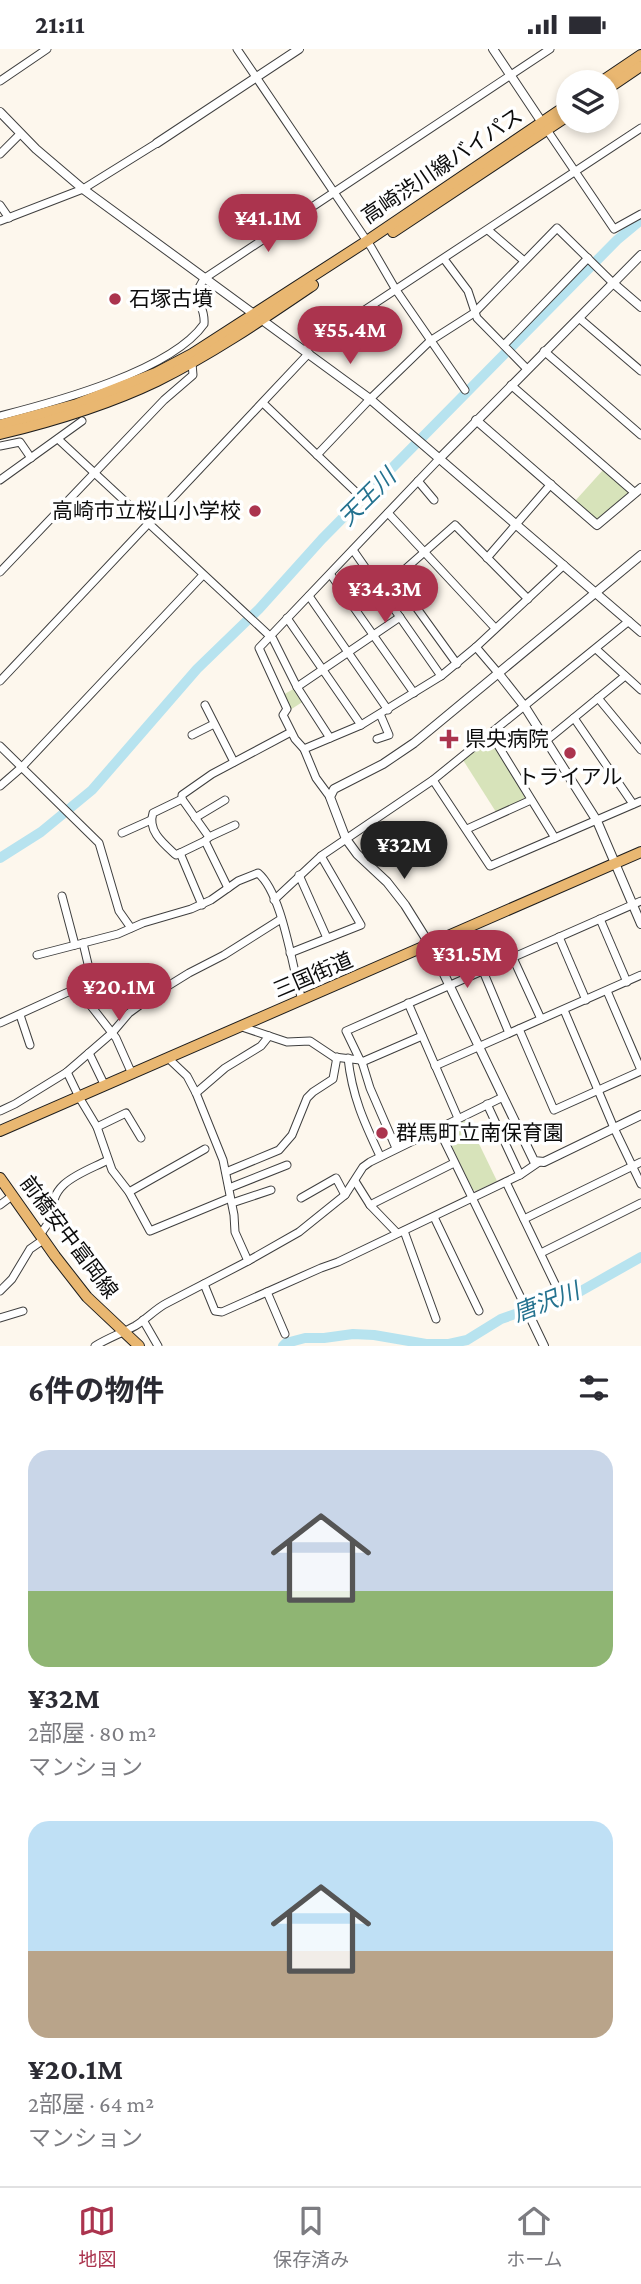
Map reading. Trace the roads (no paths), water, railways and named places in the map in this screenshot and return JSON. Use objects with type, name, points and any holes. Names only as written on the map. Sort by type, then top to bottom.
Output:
[{"type":"main road","points":[[619,70],[641,55]]},
{"type":"main road","points":[[619,81],[641,66]]},
{"type":"main road","name":"高崎渋川線バイパス","points":[[0,434],[78,413],[145,386],[192,363],[556,115]]},
{"type":"main road","name":"高崎渋川線バイパス","points":[[544,126],[556,121]]},
{"type":"main road","name":"高崎渋川線バイパス","points":[[0,425],[77,404],[131,383],[192,354],[259,317]]},
{"type":"main road","name":"三国街道","points":[[0,1131],[641,852]]},
{"type":"main road","name":"前橋安中富岡線","points":[[0,1178],[87,1297],[139,1346]]},
{"type":"street","points":[[0,81],[47,49]]},
{"type":"street","points":[[237,49],[465,390]]},
{"type":"street","points":[[0,221],[83,189],[299,49]]},
{"type":"street","points":[[493,49],[614,229],[641,214]]},
{"type":"street","points":[[0,415],[46,404],[105,384],[180,348],[204,324],[197,292],[205,278],[550,49]]},
{"type":"street","points":[[0,112],[20,134],[83,189],[370,399],[641,632]]},
{"type":"street","points":[[0,681],[263,403],[307,352],[641,128]]},
{"type":"street","points":[[0,153],[20,134]]},
{"type":"street","points":[[0,205],[9,218]]},
{"type":"street","points":[[317,455],[430,341],[474,313],[558,228],[641,307]]},
{"type":"street","points":[[488,230],[523,261]]},
{"type":"street","points":[[539,1162],[531,1157],[430,945],[405,905],[346,839],[330,797],[316,778],[304,749],[291,731],[284,715],[287,709],[259,648],[476,420],[641,255]]},
{"type":"street","points":[[443,259],[468,291],[477,318],[527,369]]},
{"type":"street","points":[[505,347],[589,259]]},
{"type":"street","points":[[579,318],[641,371]]},
{"type":"street","points":[[544,351],[641,435]]},
{"type":"street","points":[[0,572],[164,400],[193,375],[192,363]]},
{"type":"street","points":[[476,420],[597,524],[639,493],[511,386]]},
{"type":"street","points":[[263,403],[361,497]]},
{"type":"street","points":[[0,480],[82,421]]},
{"type":"street","points":[[58,439],[273,639],[297,687],[330,738]]},
{"type":"street","points":[[0,446],[20,442],[31,458]]},
{"type":"street","points":[[418,481],[434,500]]},
{"type":"street","points":[[488,558],[551,485]]},
{"type":"street","points":[[388,513],[495,628]]},
{"type":"street","points":[[457,664],[395,578],[455,525],[528,599]]},
{"type":"street","points":[[353,550],[441,676]]},
{"type":"street","points":[[330,797],[334,789],[383,764],[414,743],[641,555]]},
{"type":"street","points":[[304,749],[361,725],[441,676],[477,647],[564,565]]},
{"type":"street","points":[[0,786],[22,767],[203,575]]},
{"type":"street","points":[[331,575],[414,693]]},
{"type":"street","points":[[309,597],[348,652],[384,712],[389,735],[377,739]]},
{"type":"street","points":[[297,687],[400,617]]},
{"type":"street","points":[[287,618],[361,725]]},
{"type":"street","points":[[274,900],[321,856],[433,780],[629,621]]},
{"type":"street","points":[[477,647],[525,707],[597,821],[615,863],[637,903],[641,924]]},
{"type":"street","points":[[596,649],[641,691]]},
{"type":"street","points":[[547,740],[625,676]]},
{"type":"street","points":[[598,698],[641,750]]},
{"type":"street","points":[[205,705],[234,762]]},
{"type":"street","points":[[433,780],[490,866],[637,802],[574,718]]},
{"type":"street","points":[[192,735],[214,724]]},
{"type":"street","points":[[228,888],[207,839],[182,799],[183,792],[291,731]]},
{"type":"street","points":[[491,734],[555,838]]},
{"type":"street","points":[[0,746],[99,843],[119,911],[131,928]]},
{"type":"street","points":[[182,799],[153,813],[151,820],[159,839],[176,855],[235,825]]},
{"type":"street","points":[[195,818],[225,800]]},
{"type":"street","points":[[467,829],[531,800]]},
{"type":"street","points":[[122,833],[151,820]]},
{"type":"street","points":[[180,853],[202,905]]},
{"type":"street","points":[[290,953],[360,925],[321,856]]},
{"type":"street","points":[[37,955],[118,934],[202,905],[238,881],[258,873],[269,886],[287,930],[302,1000]]},
{"type":"street","points":[[299,875],[327,938]]},
{"type":"street","points":[[0,1023],[77,988],[88,964],[62,896]]},
{"type":"street","points":[[396,1148],[346,1031],[637,903]]},
{"type":"street","points":[[0,1111],[67,1072],[111,1034],[129,1013],[155,994],[225,955],[281,919]]},
{"type":"street","points":[[600,919],[627,982]]},
{"type":"street","points":[[559,937],[586,1000]]},
{"type":"street","points":[[513,958],[541,1019]]},
{"type":"street","points":[[483,971],[509,1033]]},
{"type":"street","points":[[435,1066],[641,975]]},
{"type":"street","points":[[77,988],[116,1038],[132,1074]]},
{"type":"street","points":[[519,1030],[554,1110],[598,1091],[641,1071],[607,991]]},
{"type":"street","points":[[408,1003],[458,1118]]},
{"type":"street","points":[[564,1010],[641,1184]]},
{"type":"street","points":[[20,1015],[30,1045]]},
{"type":"street","points":[[242,1027],[287,1042],[310,1041],[337,1057],[361,1061],[422,1036]]},
{"type":"street","points":[[196,1093],[225,1068],[261,1046],[269,1036]]},
{"type":"street","points":[[89,1053],[105,1086]]},
{"type":"street","points":[[226,1173],[279,1150],[292,1135],[307,1098],[333,1079],[337,1057]]},
{"type":"street","points":[[168,1058],[187,1076],[196,1093],[226,1173],[235,1232],[248,1262]]},
{"type":"street","points":[[348,1058],[351,1085],[364,1123],[380,1156]]},
{"type":"street","points":[[67,1072],[97,1127],[117,1179],[129,1192],[150,1231],[231,1201],[271,1190]]},
{"type":"street","points":[[95,1346],[143,1320],[153,1311],[248,1262],[299,1232],[345,1195],[363,1167],[380,1156],[503,1097]]},
{"type":"street","points":[[487,1104],[520,1175]]},
{"type":"street","points":[[97,1127],[126,1113],[141,1138]]},
{"type":"street","points":[[204,1284],[215,1311],[222,1313],[434,1217],[520,1175],[539,1162],[641,1115]]},
{"type":"street","points":[[438,1128],[544,1346]]},
{"type":"street","points":[[129,1192],[205,1149]]},
{"type":"street","points":[[0,1291],[12,1279],[30,1249],[42,1238],[54,1216],[51,1203],[61,1185],[108,1160]]},
{"type":"street","points":[[524,1219],[641,1162]]},
{"type":"street","points":[[370,1205],[454,1163]]},
{"type":"street","points":[[229,1188],[287,1165]]},
{"type":"street","points":[[301,1198],[336,1178],[345,1195]]},
{"type":"street","points":[[355,1181],[370,1205],[400,1232],[436,1318]]},
{"type":"street","points":[[506,1182],[557,1288]]},
{"type":"street","points":[[0,1205],[12,1196]]},
{"type":"street","points":[[541,1253],[641,1203]]},
{"type":"street","points":[[434,1217],[479,1311]]},
{"type":"street","points":[[267,1292],[285,1334]]},
{"type":"street","points":[[0,1318],[23,1311]]},
{"type":"street","points":[[143,1320],[158,1346]]},
{"type":"waterway","name":"天王川","points":[[0,858],[41,832],[92,790],[197,669],[259,609],[322,539],[617,240],[641,220]]},
{"type":"waterway","name":"唐沢川","points":[[283,1346],[305,1338],[353,1334],[426,1344],[449,1344],[467,1340],[501,1319],[581,1291],[641,1257]]},
{"type":"place","name":"石塚古墳","points":[[115,299]]},
{"type":"place","name":"高崎市立桜山小学校","points":[[255,511]]},
{"type":"place","name":"県央病院","points":[[449,739]]},
{"type":"place","name":"トライアル","points":[[570,753]]},
{"type":"place","name":"群馬町立南保育園","points":[[382,1133]]}]
